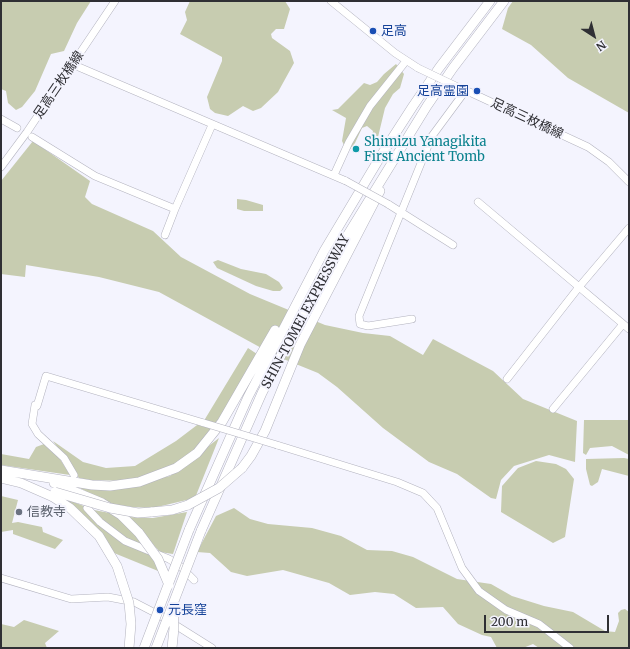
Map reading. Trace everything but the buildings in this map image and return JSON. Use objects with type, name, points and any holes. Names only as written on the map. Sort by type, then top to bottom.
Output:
[{"type":"highway","name":"SHIN-TOMEI EXPRESSWAY","points":[[144,648],[189,530],[248,397],[321,258],[358,194],[413,106],[490,1]]},
{"type":"highway","name":"SHIN-TOMEI EXPRESSWAY","points":[[156,648],[201,531],[259,400],[296,326],[386,170],[453,68],[504,1]]},
{"type":"highway","points":[[1,470],[22,478],[54,494],[110,508],[138,513],[172,510],[188,505],[219,488],[242,468],[251,456],[265,431],[300,345],[333,280],[390,172],[453,68]]},
{"type":"highway","points":[[1,478],[22,478],[92,485],[126,485],[145,481],[164,474],[176,468],[197,453],[222,422],[310,268],[358,194]]},
{"type":"highway","points":[[22,478],[57,484],[91,497],[121,515],[139,533],[158,559],[168,581],[174,612],[172,648]]},
{"type":"highway","points":[[54,494],[99,536],[117,566],[129,603],[131,624],[129,648]]},
{"type":"street","name":"足高三枚橋線","points":[[1,167],[74,65],[96,27],[115,1]]},
{"type":"street","name":"足高三枚橋線","points":[[331,1],[406,61],[418,68],[588,147],[609,162],[629,182]]},
{"type":"street","points":[[334,175],[349,142],[370,106],[406,61]]},
{"type":"street","points":[[74,65],[212,125],[334,175],[388,204],[452,245]]},
{"type":"street","points":[[412,319],[368,326],[360,324],[358,316],[432,136],[464,89]]},
{"type":"street","points":[[1,119],[17,128]]},
{"type":"street","points":[[165,235],[212,125]]},
{"type":"street","points":[[32,137],[95,176],[175,209]]},
{"type":"street","points":[[478,202],[629,329]]},
{"type":"street","points":[[508,379],[579,287],[629,228]]},
{"type":"street","points":[[553,408],[623,324]]},
{"type":"street","points":[[74,475],[64,458],[38,434],[32,424],[35,405],[37,406],[46,376],[397,482],[423,493],[437,508],[462,568],[479,591],[506,610],[539,624],[570,648]]},
{"type":"street","points":[[87,508],[100,522],[119,537],[135,546],[169,559],[180,566],[194,580]]},
{"type":"street","points":[[1,578],[71,599],[108,597],[134,602],[161,616],[212,648]]},
{"type":"green space","points":[[1,1],[91,1],[77,23],[64,51],[51,54],[35,91],[22,107],[16,110],[8,103],[6,91],[1,89]]},
{"type":"green space","points":[[190,1],[285,1],[290,9],[284,29],[276,29],[271,34],[272,38],[290,51],[294,63],[278,92],[261,108],[253,111],[243,106],[228,116],[215,113],[210,109],[207,97],[222,61],[222,57],[180,34],[187,20],[185,12]]},
{"type":"green space","points":[[513,1],[629,1],[629,113],[568,78],[531,45],[502,29],[508,8]]},
{"type":"green space","points":[[396,64],[404,74],[400,88],[393,94],[385,108],[378,137],[374,141],[371,140],[373,131],[367,126],[362,128],[355,143],[350,149],[345,147],[342,141],[346,118],[332,110],[338,109],[364,83],[370,85],[377,82]]},
{"type":"green space","points":[[33,141],[90,181],[85,197],[92,204],[153,231],[181,257],[250,294],[325,325],[363,333],[390,336],[423,355],[433,339],[493,371],[523,399],[577,421],[575,462],[549,455],[514,466],[501,480],[496,499],[491,498],[457,474],[429,462],[383,428],[337,387],[318,373],[276,356],[159,292],[99,277],[26,265],[25,277],[1,274],[1,181]]},
{"type":"green space","points":[[237,199],[263,205],[263,211],[244,211],[237,209]]},
{"type":"green space","points":[[218,260],[241,269],[266,274],[279,282],[283,288],[280,291],[273,291],[256,286],[217,268],[213,262]]},
{"type":"green space","points":[[248,348],[257,354],[220,424],[199,447],[168,472],[134,481],[90,480],[79,478],[53,441],[83,462],[106,468],[135,466],[176,441],[205,419]]},
{"type":"green space","points":[[584,420],[629,420],[629,455],[612,446],[590,448],[586,455],[583,453]]},
{"type":"green space","points":[[219,438],[195,498],[153,508],[132,507],[111,504],[98,499],[80,488],[80,485],[148,481],[170,476]]},
{"type":"green space","points":[[44,444],[60,459],[70,475],[1,465],[1,454],[29,459],[36,447]]},
{"type":"green space","points":[[586,459],[629,459],[629,476],[602,469],[598,482],[592,486],[590,485],[586,469]]},
{"type":"green space","points":[[536,461],[556,464],[566,469],[574,479],[565,537],[553,543],[501,512],[502,486],[518,468]]},
{"type":"green space","points":[[1,496],[18,500],[12,523],[18,522],[42,527],[43,532],[63,540],[55,549],[13,534],[13,530],[1,532]]},
{"type":"green space","points":[[58,496],[94,510],[115,514],[142,539],[163,573],[114,553]]},
{"type":"green space","points":[[234,508],[250,519],[268,524],[312,528],[341,536],[367,550],[392,551],[413,557],[457,579],[491,584],[512,596],[544,606],[573,612],[605,631],[615,632],[619,621],[618,613],[625,609],[629,612],[629,648],[539,648],[533,644],[523,648],[497,648],[491,637],[482,635],[458,624],[443,607],[416,608],[394,594],[375,592],[350,595],[329,583],[283,570],[247,576],[231,572],[210,553],[197,552],[216,516]]},
{"type":"green space","points":[[187,512],[173,554],[160,552],[127,517],[153,518]]},
{"type":"green space","points":[[24,620],[59,631],[45,643],[47,648],[1,648],[1,624],[14,627]]},
{"type":"place","name":"足高","points":[[373,31]]},
{"type":"place","name":"足高霊園","points":[[477,91]]},
{"type":"place","name":"Shimizu Yanagikita First Ancient Tomb","points":[[356,149]]},
{"type":"place","name":"信教寺","points":[[19,512]]},
{"type":"place","name":"元長窪","points":[[160,610]]}]
